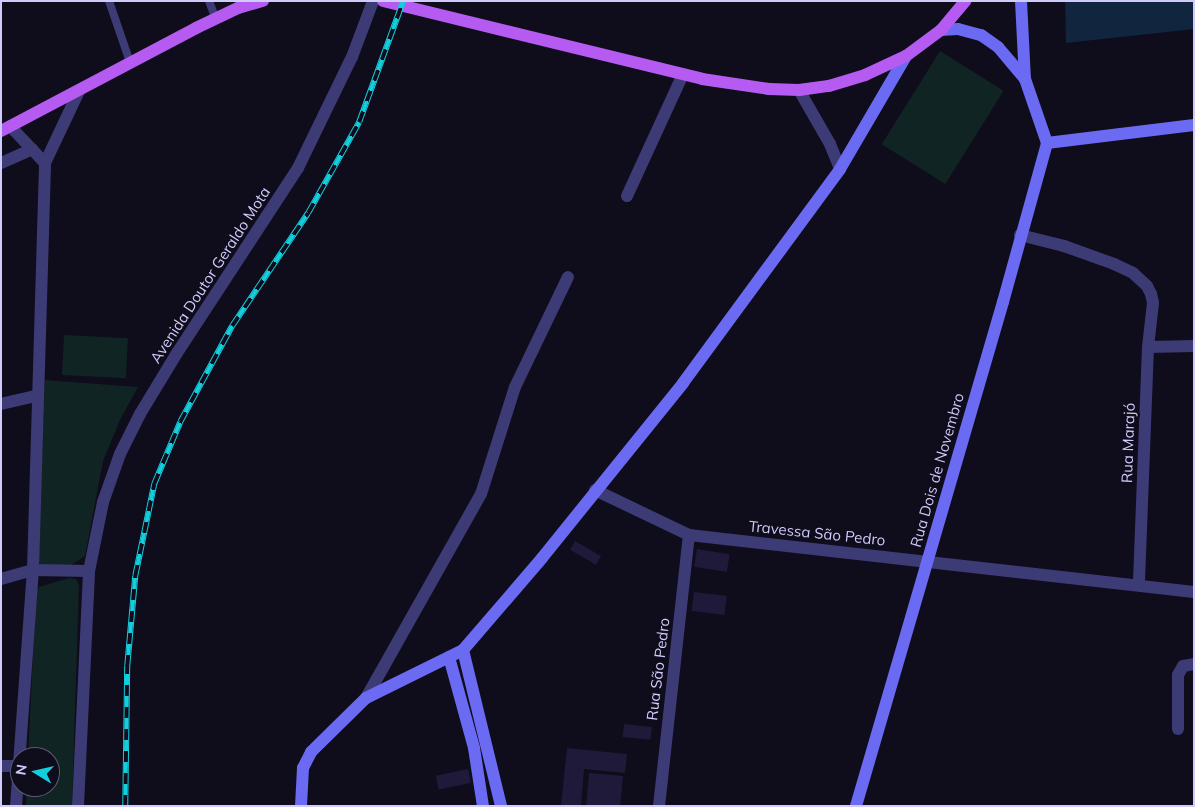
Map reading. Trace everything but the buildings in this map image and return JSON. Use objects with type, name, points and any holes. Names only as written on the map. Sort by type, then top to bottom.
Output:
[{"type":"main road","points":[[6,128],[216,18],[238,8],[263,1]]},
{"type":"main road","points":[[383,1],[407,3],[683,74],[769,89],[799,90],[829,86],[906,56],[941,30],[965,1]]},
{"type":"street","name":"Avenida Doutor Geraldo Mota","points":[[78,806],[89,571],[104,502],[120,454],[140,414],[177,353],[298,168],[352,57],[374,1]]},
{"type":"street","points":[[1021,1],[1025,79],[1046,144],[1194,125]]},
{"type":"street","points":[[941,30],[958,29],[981,35],[998,47],[1025,79]]},
{"type":"street","points":[[366,698],[463,650],[542,558],[684,382],[840,169],[906,56]]},
{"type":"street","points":[[627,196],[683,74]]},
{"type":"street","points":[[799,90],[826,136],[840,169]]},
{"type":"street","points":[[19,747],[32,570],[45,163],[79,91]]},
{"type":"street","points":[[6,128],[32,149],[45,163]]},
{"type":"street","name":"Rua Dois de Novembro","points":[[856,806],[1003,302],[1046,144]]},
{"type":"street","points":[[1,163],[32,149]]},
{"type":"street","name":"Rua Marajó","points":[[1020,235],[1092,255],[1133,273],[1147,286],[1153,303],[1148,347],[1139,585]]},
{"type":"street","points":[[301,806],[302,777],[306,759],[366,698],[481,494],[515,387],[568,277]]},
{"type":"street","points":[[1148,347],[1194,346]]},
{"type":"street","points":[[1,404],[37,396]]},
{"type":"street","name":"Travessa São Pedro","points":[[595,490],[690,535],[1194,592]]},
{"type":"street","name":"Rua São Pedro","points":[[659,806],[690,535]]},
{"type":"street","points":[[1,579],[32,570],[89,571]]},
{"type":"street","points":[[463,650],[501,806]]},
{"type":"street","points":[[449,657],[474,748],[484,806]]},
{"type":"street","points":[[1178,728],[1178,675],[1183,666],[1194,664]]},
{"type":"lane","points":[[109,1],[130,62]]},
{"type":"lane","points":[[209,1],[216,18]]},
{"type":"green space","points":[[940,51],[1004,91],[945,184],[882,144]]},
{"type":"green space","points":[[64,335],[128,338],[126,378],[62,375]]},
{"type":"green space","points":[[45,380],[138,387],[120,420],[103,461],[85,556],[71,565],[42,566],[38,561]]},
{"type":"green space","points":[[69,578],[76,579],[79,586],[72,806],[26,806],[26,797],[60,797],[60,747],[28,747],[36,592],[39,587]]},
{"type":"water","points":[[1065,1],[1194,1],[1194,29],[1066,43]]},
{"type":"railway","points":[[125,806],[127,666],[135,576],[154,484],[180,422],[232,326],[308,213],[359,122],[403,1]]}]
